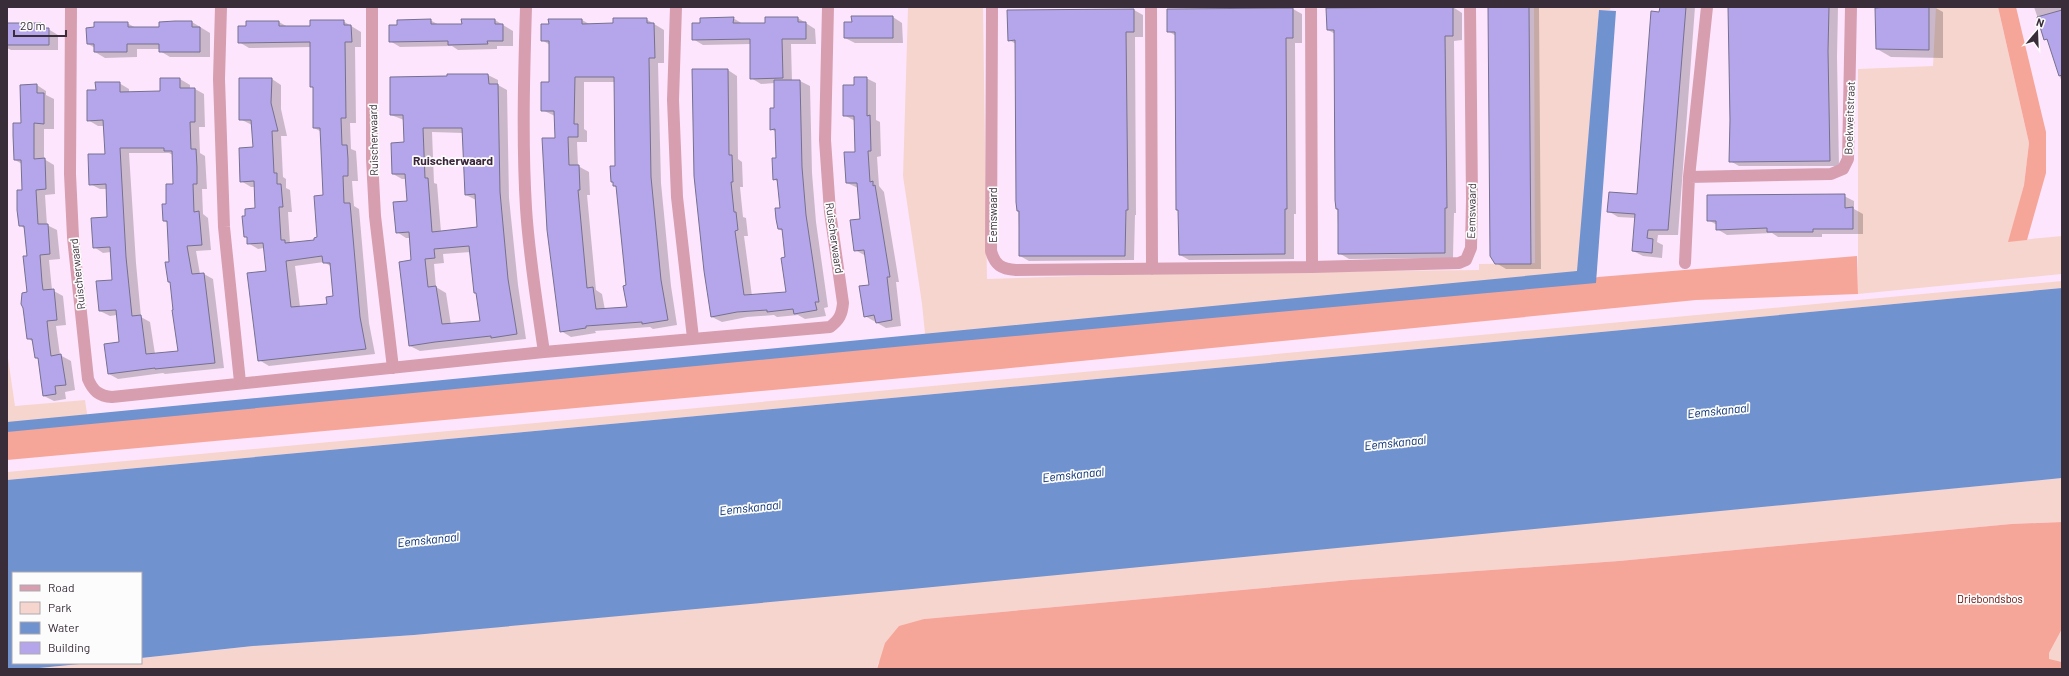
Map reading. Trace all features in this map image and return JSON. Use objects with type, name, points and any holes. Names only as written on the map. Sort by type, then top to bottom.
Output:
[{"type":"street","name":"Ruischerwaard","points":[[71,7],[70,174],[73,237],[88,379],[92,388],[101,396],[112,397],[240,382],[544,352],[830,327],[838,321],[843,313],[843,303],[830,212],[825,140],[828,7]]},
{"type":"street","points":[[221,7],[220,79],[224,227],[240,382]]},
{"type":"street","name":"Ruischerwaard","points":[[372,7],[372,159],[375,216],[393,368]]},
{"type":"street","points":[[526,7],[523,129],[526,207],[529,246],[544,352]]},
{"type":"street","points":[[676,7],[673,100],[677,190],[693,338]]},
{"type":"street","name":"Eemswaard","points":[[992,7],[992,251],[994,260],[999,266],[1016,270],[1312,267],[1459,263],[1466,260],[1471,248],[1472,199],[1470,7]]},
{"type":"street","points":[[1151,7],[1152,269]]},
{"type":"street","points":[[1311,7],[1312,267]]},
{"type":"street","points":[[1685,263],[1689,177],[1707,7]]},
{"type":"street","name":"Boekweitstraat","points":[[1689,177],[1831,174],[1843,169],[1848,159],[1851,7]]},
{"type":"green space","points":[[908,7],[983,7],[987,279],[1173,273],[1479,270],[1479,264],[1535,263],[1534,7],[1611,7],[1610,10],[1599,10],[1577,281],[926,344],[922,304],[903,176]]},
{"type":"green space","points":[[1936,7],[1998,7],[2029,143],[2024,185],[2009,241],[2062,236],[2062,274],[1858,294],[1858,69],[1933,66]]},
{"type":"green space","points":[[1998,7],[2016,7],[2046,132],[2046,173],[2027,240],[2008,242],[2024,185],[2029,143]]},
{"type":"green space","points":[[1857,256],[1858,294],[1696,300],[1001,369],[7,460],[7,429],[1588,280],[1598,277]]},
{"type":"green space","points":[[2062,281],[2062,288],[7,480],[7,472]]},
{"type":"green space","points":[[7,351],[15,406],[85,400],[88,420],[7,429]]},
{"type":"green space","points":[[2062,478],[2062,522],[2011,524],[1619,561],[1350,580],[924,619],[878,663],[877,669],[29,669],[80,664],[142,664],[142,658],[253,646],[414,635]]},
{"type":"green space","name":"Driebondsbos","points":[[2062,522],[2062,629],[2049,653],[2049,659],[2062,662],[2062,669],[877,669],[885,643],[899,626],[924,619],[1350,580],[1619,561],[2011,524]]},
{"type":"green space","points":[[2062,629],[2062,662],[2049,660],[2049,653]]},
{"type":"water","points":[[1599,10],[1616,11],[1596,283],[905,346],[7,432],[7,422],[1577,271]]},
{"type":"water","name":"Eemskanaal","points":[[2062,288],[2062,478],[912,589],[414,635],[253,646],[142,658],[142,572],[12,572],[12,664],[80,664],[29,669],[7,669],[7,480]]},
{"type":"building","points":[[1453,7],[1453,36],[1445,36],[1447,208],[1445,208],[1445,253],[1338,254],[1338,209],[1336,209],[1335,200],[1334,30],[1327,30],[1326,8]]},
{"type":"building","points":[[1488,7],[1529,7],[1531,264],[1495,264],[1490,256]]},
{"type":"building","points":[[1660,7],[1686,7],[1668,230],[1648,230],[1647,238],[1653,239],[1652,253],[1632,251],[1635,214],[1607,212],[1609,192],[1637,194],[1651,11],[1659,12]]},
{"type":"building","points":[[1728,7],[1829,7],[1828,51],[1830,161],[1729,162],[1730,120]]},
{"type":"building","points":[[1929,7],[1929,50],[1876,49],[1875,8]]},
{"type":"building","points":[[1293,8],[1293,38],[1286,38],[1287,209],[1285,209],[1285,254],[1179,255],[1178,210],[1176,210],[1175,32],[1167,32],[1167,9]]},
{"type":"building","points":[[1134,9],[1134,32],[1126,32],[1128,210],[1126,210],[1125,256],[1019,256],[1019,211],[1017,211],[1016,202],[1015,40],[1008,41],[1007,10]]},
{"type":"building","points":[[2062,10],[2062,75],[2059,76],[2047,39],[2044,40],[2037,17]]},
{"type":"building","points":[[851,16],[893,16],[893,38],[844,38],[844,22],[852,22]]},
{"type":"building","points":[[734,17],[733,23],[765,23],[765,17],[798,17],[798,22],[806,22],[806,39],[782,39],[783,78],[750,79],[750,39],[692,40],[692,23],[700,23],[700,18]]},
{"type":"building","points":[[613,18],[647,18],[647,23],[654,23],[655,58],[649,58],[651,177],[661,280],[668,320],[642,324],[642,322],[586,326],[586,328],[560,332],[547,230],[542,138],[555,138],[554,111],[541,111],[541,82],[549,82],[549,41],[541,41],[541,24],[549,24],[548,19],[582,19],[582,24],[613,23]],"holes":[[[575,77],[614,77],[615,166],[610,166],[611,182],[613,182],[613,186],[616,186],[626,285],[623,286],[627,307],[596,309],[593,287],[587,288],[578,190],[580,190],[579,165],[569,165],[568,137],[578,137],[578,124],[574,124]]]},
{"type":"building","points":[[431,19],[431,24],[462,24],[461,19],[495,19],[495,24],[503,24],[503,41],[487,41],[488,44],[448,45],[448,41],[389,42],[389,25],[397,25],[397,20]]},
{"type":"building","points":[[310,20],[344,20],[344,25],[351,25],[352,42],[345,42],[346,118],[341,118],[342,145],[347,145],[348,159],[348,176],[343,176],[344,203],[350,203],[360,317],[366,349],[258,361],[247,273],[266,271],[263,243],[247,244],[247,237],[244,237],[242,216],[245,216],[245,209],[255,208],[254,181],[240,182],[239,148],[253,147],[251,120],[239,120],[239,78],[272,78],[271,103],[278,131],[272,131],[274,173],[277,173],[277,184],[281,184],[283,207],[279,207],[281,240],[285,240],[285,243],[314,240],[314,238],[317,237],[314,196],[323,195],[320,128],[313,128],[313,87],[310,87],[310,42],[238,43],[238,26],[246,26],[246,21],[279,21],[279,26],[310,26]],"holes":[[[322,256],[323,263],[330,263],[333,296],[326,297],[327,304],[291,307],[286,261]]]},
{"type":"building","points":[[192,21],[192,27],[200,27],[200,52],[159,52],[159,44],[127,44],[127,52],[94,52],[94,44],[87,44],[86,28],[94,27],[94,22],[128,22],[128,27],[159,27],[159,22]]},
{"type":"building","points":[[7,23],[41,23],[41,28],[49,28],[49,45],[7,45]]},
{"type":"building","points":[[692,69],[728,69],[729,155],[732,155],[733,182],[731,182],[734,212],[736,212],[738,230],[735,231],[744,295],[786,292],[781,258],[785,257],[782,229],[778,229],[775,208],[780,208],[777,179],[773,180],[772,158],[776,158],[775,129],[770,130],[770,108],[774,108],[774,80],[800,80],[802,167],[806,215],[819,302],[815,302],[817,310],[794,314],[793,309],[767,312],[767,310],[737,312],[711,317],[704,271],[694,176]]},
{"type":"building","points":[[447,74],[488,74],[489,84],[498,84],[500,192],[508,279],[517,334],[409,346],[399,262],[411,260],[409,232],[396,233],[393,202],[407,201],[405,174],[392,174],[391,143],[404,142],[403,115],[390,115],[390,77],[447,76]],"holes":[[[423,128],[462,128],[465,195],[475,194],[477,227],[432,232],[428,178],[425,178]],[[469,246],[474,293],[476,293],[480,321],[442,324],[436,286],[428,287],[425,259],[435,258],[434,249]]]},
{"type":"building","points":[[854,77],[867,77],[867,116],[870,115],[871,151],[868,151],[870,182],[873,181],[873,186],[875,185],[890,277],[887,277],[892,320],[876,323],[874,315],[864,317],[859,286],[869,285],[864,250],[854,251],[850,220],[860,219],[857,183],[846,183],[844,152],[855,152],[854,116],[843,116],[843,85],[854,85]]},
{"type":"building","points":[[160,78],[180,78],[180,88],[195,88],[195,122],[190,122],[191,149],[196,149],[197,184],[193,184],[194,212],[199,211],[202,245],[187,246],[192,274],[204,273],[215,363],[108,374],[104,344],[119,342],[116,310],[99,311],[96,281],[112,280],[110,247],[93,248],[91,218],[107,217],[106,184],[89,185],[88,154],[105,154],[103,120],[87,121],[87,90],[96,90],[95,82],[120,82],[120,92],[160,91]],"holes":[[[120,148],[164,148],[164,151],[172,151],[173,184],[166,184],[166,204],[162,204],[163,221],[167,221],[169,262],[165,262],[168,282],[170,282],[172,310],[178,351],[146,354],[141,315],[132,316],[126,257]]]},
{"type":"building","points":[[37,84],[37,93],[44,93],[44,124],[34,123],[34,159],[45,158],[46,189],[36,190],[38,224],[48,224],[50,254],[40,255],[42,282],[43,290],[54,289],[57,320],[47,321],[51,356],[61,354],[66,385],[55,386],[56,394],[43,396],[38,358],[35,358],[32,339],[27,339],[23,308],[21,304],[22,293],[27,292],[23,256],[27,256],[24,226],[19,226],[17,210],[17,190],[22,190],[21,160],[14,160],[13,135],[13,123],[21,123],[20,85]]},
{"type":"building","points":[[1845,194],[1845,208],[1853,207],[1853,229],[1813,229],[1813,232],[1767,232],[1767,228],[1716,230],[1716,221],[1707,221],[1707,195]]},
{"type":"district","name":"Ruischerwaard","points":[[453,160]]}]
